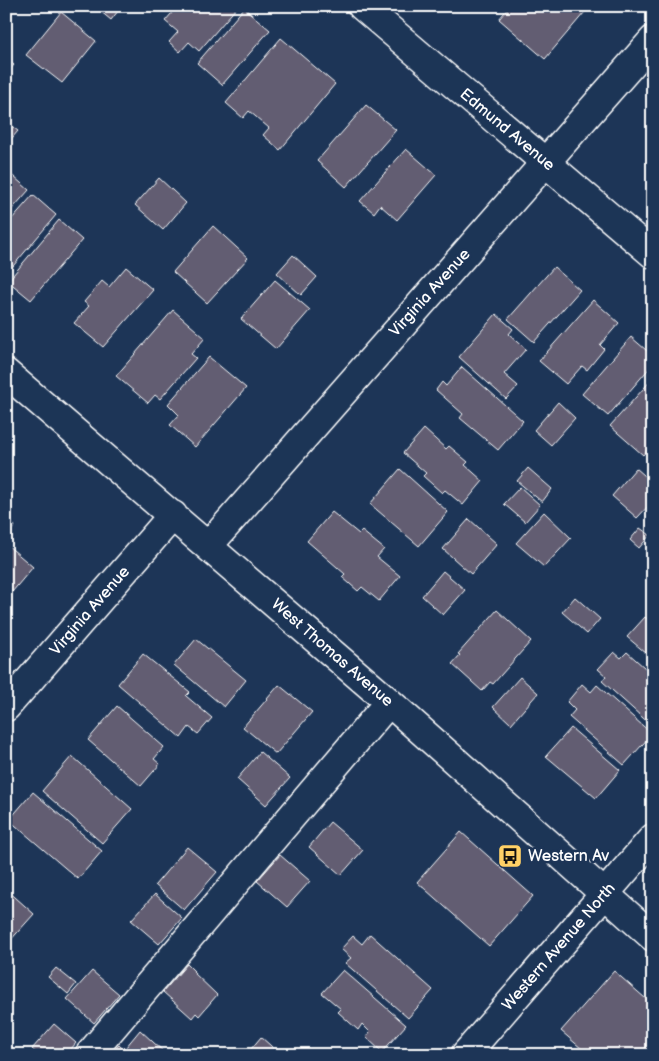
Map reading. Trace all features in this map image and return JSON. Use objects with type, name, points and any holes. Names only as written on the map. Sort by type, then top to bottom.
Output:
[{"type":"street","name":"Edmund Avenue","points":[[362,6],[653,254]]},
{"type":"street","name":"Virginia Avenue","points":[[208,546],[653,40]]},
{"type":"street","name":"West Thomas Avenue","points":[[6,374],[173,515],[389,702],[653,937]]},
{"type":"street","name":"Virginia Avenue","points":[[6,707],[173,515]]},
{"type":"street","points":[[89,1055],[389,702]]},
{"type":"street","name":"Western Avenue North","points":[[465,1055],[653,838]]},
{"type":"building","points":[[94,6],[122,6],[111,20]]},
{"type":"building","points":[[178,6],[238,6],[199,51],[189,42],[180,52],[169,42],[178,32],[165,21]]},
{"type":"building","points":[[510,6],[590,6],[545,59],[499,19]]},
{"type":"building","points":[[244,8],[270,30],[222,85],[197,63]]},
{"type":"building","points":[[61,12],[96,41],[62,83],[26,55]]},
{"type":"building","points":[[281,38],[335,84],[280,150],[263,135],[269,128],[249,111],[243,118],[226,103]]},
{"type":"building","points":[[6,58],[14,65],[6,74]]},
{"type":"building","points":[[366,105],[396,130],[346,187],[317,161]]},
{"type":"building","points":[[6,122],[18,131],[6,145]]},
{"type":"building","points":[[406,149],[436,175],[397,220],[380,205],[374,213],[360,201]]},
{"type":"building","points":[[6,170],[29,190],[6,216]]},
{"type":"building","points":[[159,178],[186,203],[163,230],[135,205]]},
{"type":"building","points":[[33,195],[56,215],[8,272],[6,271],[6,221],[9,218],[11,220]]},
{"type":"building","points":[[59,220],[82,240],[31,300],[8,281]]},
{"type":"building","points":[[213,226],[248,258],[207,303],[173,272]]},
{"type":"building","points":[[293,255],[317,277],[301,295],[277,273]]},
{"type":"building","points":[[126,267],[153,290],[103,347],[74,323],[89,306],[84,302],[102,281],[109,287]]},
{"type":"building","points":[[554,267],[580,290],[534,342],[508,319]]},
{"type":"building","points":[[275,280],[310,310],[276,349],[241,319]]},
{"type":"building","points":[[593,300],[619,323],[600,345],[604,349],[587,370],[582,366],[566,384],[539,361]]},
{"type":"building","points":[[173,310],[205,338],[191,354],[196,358],[160,399],[155,395],[148,403],[116,376]]},
{"type":"building","points":[[496,314],[513,329],[509,334],[526,349],[504,374],[518,386],[506,399],[459,357]]},
{"type":"building","points":[[631,337],[653,356],[653,364],[608,416],[582,394]]},
{"type":"building","points":[[209,357],[246,388],[195,447],[170,425],[179,415],[168,404]]},
{"type":"building","points":[[462,367],[523,421],[498,450],[460,418],[463,414],[436,390],[442,382],[446,386]]},
{"type":"building","points":[[653,378],[653,444],[643,455],[610,426]]},
{"type":"building","points":[[558,402],[575,418],[551,445],[534,430]]},
{"type":"building","points":[[424,429],[446,449],[449,446],[468,462],[465,465],[483,481],[463,505],[445,490],[442,493],[423,476],[426,473],[403,453]]},
{"type":"building","points":[[528,468],[552,489],[542,502],[517,481]]},
{"type":"building","points":[[636,468],[653,483],[653,501],[637,518],[612,496]]},
{"type":"building","points":[[400,469],[448,512],[419,546],[370,504]]},
{"type":"building","points":[[520,487],[540,505],[525,522],[504,504]]},
{"type":"building","points":[[332,512],[359,534],[362,531],[384,549],[377,557],[400,576],[379,601],[362,587],[358,591],[342,577],[345,574],[307,541]]},
{"type":"building","points":[[544,512],[571,538],[544,567],[516,543]]},
{"type":"building","points":[[6,519],[15,526],[6,537]]},
{"type":"building","points":[[469,519],[497,544],[471,574],[443,549]]},
{"type":"building","points":[[640,528],[650,535],[639,548],[630,540]]},
{"type":"building","points":[[6,544],[33,567],[12,592],[6,587]]},
{"type":"building","points":[[443,571],[465,590],[443,615],[422,596]]},
{"type":"building","points":[[575,597],[600,619],[587,634],[562,612]]},
{"type":"building","points":[[497,610],[531,641],[493,684],[490,682],[482,691],[452,664],[460,655],[458,654]]},
{"type":"building","points":[[645,617],[651,622],[653,620],[653,659],[627,637]]},
{"type":"building","points":[[196,639],[246,680],[224,707],[174,665]]},
{"type":"building","points":[[614,652],[621,658],[627,652],[653,675],[653,727],[602,681],[606,676],[598,669]]},
{"type":"building","points":[[143,654],[190,692],[186,696],[212,718],[198,734],[189,727],[181,738],[118,684]]},
{"type":"building","points":[[520,677],[538,693],[511,724],[493,707]]},
{"type":"building","points":[[582,684],[591,692],[597,685],[652,734],[624,765],[569,717],[575,710],[567,702]]},
{"type":"building","points":[[279,685],[312,712],[276,754],[243,727]]},
{"type":"building","points":[[117,706],[164,747],[154,759],[160,764],[141,786],[88,740]]},
{"type":"building","points":[[571,728],[620,770],[596,798],[546,756]]},
{"type":"building","points":[[260,752],[290,778],[266,805],[237,779]]},
{"type":"building","points":[[72,756],[132,809],[102,843],[42,791]]},
{"type":"building","points":[[33,792],[102,851],[78,879],[9,820]]},
{"type":"building","points":[[330,822],[363,850],[341,875],[309,847]]},
{"type":"building","points":[[461,832],[533,896],[489,946],[417,882]]},
{"type":"building","points":[[187,847],[217,872],[184,910],[155,885]]},
{"type":"building","points":[[280,855],[310,881],[287,907],[257,881]]},
{"type":"building","points":[[6,889],[34,914],[8,943],[6,942]]},
{"type":"building","points":[[155,894],[182,918],[159,944],[131,920]]},
{"type":"building","points":[[370,934],[433,990],[408,1018],[345,963],[351,958],[341,949],[353,936],[362,944]]},
{"type":"building","points":[[187,964],[217,995],[199,1016],[196,1013],[192,1018],[163,992]]},
{"type":"building","points":[[56,968],[76,984],[68,994],[48,977]]},
{"type":"building","points":[[343,970],[406,1025],[382,1052],[366,1037],[370,1032],[362,1024],[358,1030],[338,1012],[341,1009],[322,993]]},
{"type":"building","points":[[92,971],[119,994],[94,1023],[67,999]]},
{"type":"building","points":[[614,971],[653,1005],[653,1055],[589,1055],[561,1031]]},
{"type":"building","points":[[54,1024],[76,1043],[66,1055],[39,1055],[32,1049]]},
{"type":"building","points":[[140,1030],[165,1053],[164,1055],[135,1055],[126,1047]]},
{"type":"building","points":[[261,1037],[281,1055],[246,1055]]},
{"type":"building","points":[[119,1045],[129,1055],[110,1055]]},
{"type":"place","name":"Western Av","points":[[510,856]]}]
